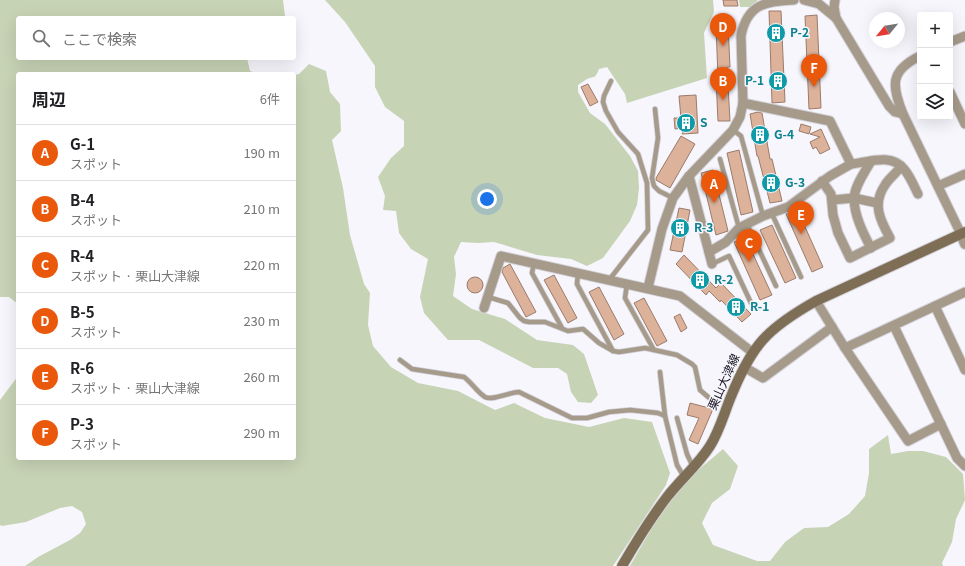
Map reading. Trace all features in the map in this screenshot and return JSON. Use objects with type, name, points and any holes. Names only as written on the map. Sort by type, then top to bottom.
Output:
[{"type":"main road","name":"栗山大津線","points":[[622,566],[649,521],[710,446],[744,367],[752,352],[763,338],[794,313],[816,301],[963,233]]},
{"type":"street","points":[[648,288],[662,229],[673,198],[688,176],[733,130],[740,117],[742,103],[740,36],[743,26],[750,14],[762,4],[776,0],[794,0]]},
{"type":"street","points":[[809,0],[825,8],[836,18],[889,106],[895,112],[903,114]]},
{"type":"street","points":[[836,0],[834,7],[836,18]]},
{"type":"street","points":[[953,41],[965,36]]},
{"type":"street","points":[[917,58],[904,65],[898,74],[896,81],[896,96],[903,114],[938,186],[963,233],[965,244]]},
{"type":"street","points":[[953,98],[965,124]]},
{"type":"street","points":[[742,103],[830,121],[851,164]]},
{"type":"street","points":[[709,252],[726,242],[743,226],[788,207],[822,181],[851,164],[890,159],[906,170],[918,194]]},
{"type":"street","points":[[870,248],[862,233],[854,198],[860,180],[871,161]]},
{"type":"street","points":[[822,181],[831,194],[833,215],[838,233],[850,258],[890,238],[878,212],[877,203],[885,185],[901,166]]},
{"type":"street","points":[[938,186],[965,174]]},
{"type":"street","points":[[688,176],[712,264]]},
{"type":"street","points":[[832,200],[854,198],[877,203]]},
{"type":"street","points":[[484,308],[501,256],[680,296],[752,352]]},
{"type":"street","points":[[846,348],[965,292]]},
{"type":"street","points":[[816,301],[908,442],[941,424]]},
{"type":"street","points":[[935,306],[965,370]]},
{"type":"street","points":[[894,326],[957,458],[965,466]]},
{"type":"street","points":[[744,367],[763,378],[832,327]]},
{"type":"lane","points":[[609,280],[648,230],[647,183],[638,154],[618,132],[606,111],[603,102],[604,96],[611,81]]},
{"type":"lane","points":[[655,109],[658,138],[652,178],[654,186],[659,191],[673,198]]},
{"type":"lane","points":[[733,130],[741,136],[767,215],[801,277]]},
{"type":"lane","points":[[720,159],[743,226],[776,286]]},
{"type":"lane","points":[[712,264],[729,256],[751,302]]},
{"type":"lane","points":[[534,263],[532,273],[562,328]]},
{"type":"lane","points":[[578,273],[577,284],[613,351]]},
{"type":"lane","points":[[627,284],[625,298],[654,350]]},
{"type":"lane","points":[[488,297],[508,303],[524,321],[545,322],[568,331],[583,330],[599,343],[613,351],[619,352],[638,348],[677,355],[695,367],[700,390],[714,402]]},
{"type":"lane","points":[[400,360],[412,369],[464,378],[470,381],[485,397],[491,398],[519,392],[572,418],[587,418],[609,412],[630,410],[658,413],[665,416]]},
{"type":"lane","points":[[660,372],[665,416],[677,465],[684,477]]},
{"type":"lane","points":[[677,418],[687,454],[693,467]]},
{"type":"green space","points":[[0,0],[283,0],[285,16],[16,16],[16,60],[247,60],[250,71],[253,72],[16,72],[16,302],[9,297],[0,297]]},
{"type":"green space","points":[[325,0],[713,0],[714,12],[704,33],[707,78],[627,103],[625,94],[607,67],[599,69],[594,77],[587,79],[578,85],[578,92],[590,113],[605,124],[630,156],[638,171],[639,188],[637,205],[630,221],[603,258],[587,266],[571,259],[537,255],[494,242],[461,242],[454,257],[456,274],[453,296],[472,309],[505,319],[537,340],[573,345],[584,354],[598,395],[591,403],[578,402],[571,392],[567,374],[558,368],[533,368],[479,340],[448,340],[424,313],[420,297],[428,259],[411,249],[399,233],[396,211],[383,210],[385,196],[378,177],[391,158],[404,146],[404,121],[385,107],[375,87],[375,66],[345,22]]},
{"type":"green space","points":[[739,0],[758,0],[751,7],[740,7]]},
{"type":"green space","points":[[309,64],[326,71],[330,92],[340,104],[341,131],[332,140],[343,188],[350,235],[364,284],[370,293],[368,325],[373,346],[391,367],[418,383],[458,391],[495,410],[514,403],[545,418],[589,427],[624,418],[652,422],[670,473],[666,485],[613,566],[25,566],[38,557],[70,540],[80,533],[86,524],[82,512],[72,506],[60,508],[26,522],[2,526],[0,525],[0,400],[16,379],[16,460],[296,460],[296,75],[299,74]]},
{"type":"green space","points":[[888,435],[891,454],[908,451],[923,451],[946,457],[963,474],[965,500],[956,519],[952,542],[942,563],[943,566],[630,566],[658,518],[674,495],[696,472],[723,449],[738,466],[730,489],[712,503],[702,523],[713,545],[757,561],[770,561],[785,542],[804,528],[828,527],[849,514],[865,496],[869,473],[869,449]]},
{"type":"building","points":[[723,0],[737,0],[738,6],[724,6]]},
{"type":"building","points":[[769,11],[781,11],[785,102],[772,103]]},
{"type":"building","points":[[817,15],[821,108],[809,109],[805,16]]},
{"type":"building","points":[[728,24],[730,67],[727,67],[730,121],[718,121],[716,25]]},
{"type":"building","points":[[588,84],[598,102],[590,106],[581,87]]},
{"type":"building","points":[[696,95],[698,133],[682,134],[685,128],[675,129],[674,118],[681,118],[679,96]]},
{"type":"building","points":[[758,112],[762,113],[770,159],[772,159],[782,201],[770,203],[757,156],[750,114]]},
{"type":"building","points":[[801,124],[811,127],[809,134],[799,131]]},
{"type":"building","points":[[821,129],[830,149],[820,154],[816,147],[813,149],[810,142],[820,137],[810,134]]},
{"type":"building","points":[[681,136],[695,144],[670,188],[656,180],[656,178]]},
{"type":"building","points":[[739,150],[753,212],[741,215],[727,153]]},
{"type":"building","points":[[713,170],[728,231],[716,235],[701,173]]},
{"type":"building","name":"R-3","points":[[679,208],[690,210],[682,252],[670,250]]},
{"type":"building","points":[[797,209],[823,267],[812,272],[786,214]]},
{"type":"building","points":[[772,225],[796,278],[785,283],[760,230]]},
{"type":"building","points":[[745,237],[772,295],[760,300],[734,242]]},
{"type":"building","points":[[684,255],[716,288],[721,283],[751,314],[742,322],[721,300],[720,302],[709,291],[706,295],[676,264]]},
{"type":"building","points":[[510,264],[536,312],[526,317],[502,272],[503,268]]},
{"type":"building","points":[[554,275],[577,318],[568,323],[544,280]]},
{"type":"building","points":[[475,277],[482,282],[483,285],[478,292],[475,293],[468,288],[467,285],[472,278]]},
{"type":"building","points":[[599,287],[624,334],[614,340],[589,292]]},
{"type":"building","points":[[644,298],[667,341],[657,346],[634,303]]},
{"type":"building","points":[[680,314],[687,328],[681,332],[674,317]]},
{"type":"building","points":[[690,403],[713,409],[698,444],[689,440],[699,418],[687,415]]},
{"type":"place","name":"P-2","points":[[776,33]]},
{"type":"place","name":"B-5","points":[[723,46]]},
{"type":"place","name":"P-1","points":[[778,81]]},
{"type":"place","name":"P-3","points":[[814,87]]},
{"type":"place","name":"B-4","points":[[723,100]]},
{"type":"place","name":"S","points":[[686,123]]},
{"type":"place","name":"G-4","points":[[760,135]]},
{"type":"place","name":"G-3","points":[[771,183]]},
{"type":"place","name":"G-1","points":[[714,203]]},
{"type":"place","name":"R-3","points":[[680,228]]},
{"type":"place","name":"R-6","points":[[801,234]]},
{"type":"place","name":"R-4","points":[[749,262]]},
{"type":"place","name":"R-2","points":[[700,280]]},
{"type":"place","name":"R-1","points":[[736,307]]}]
